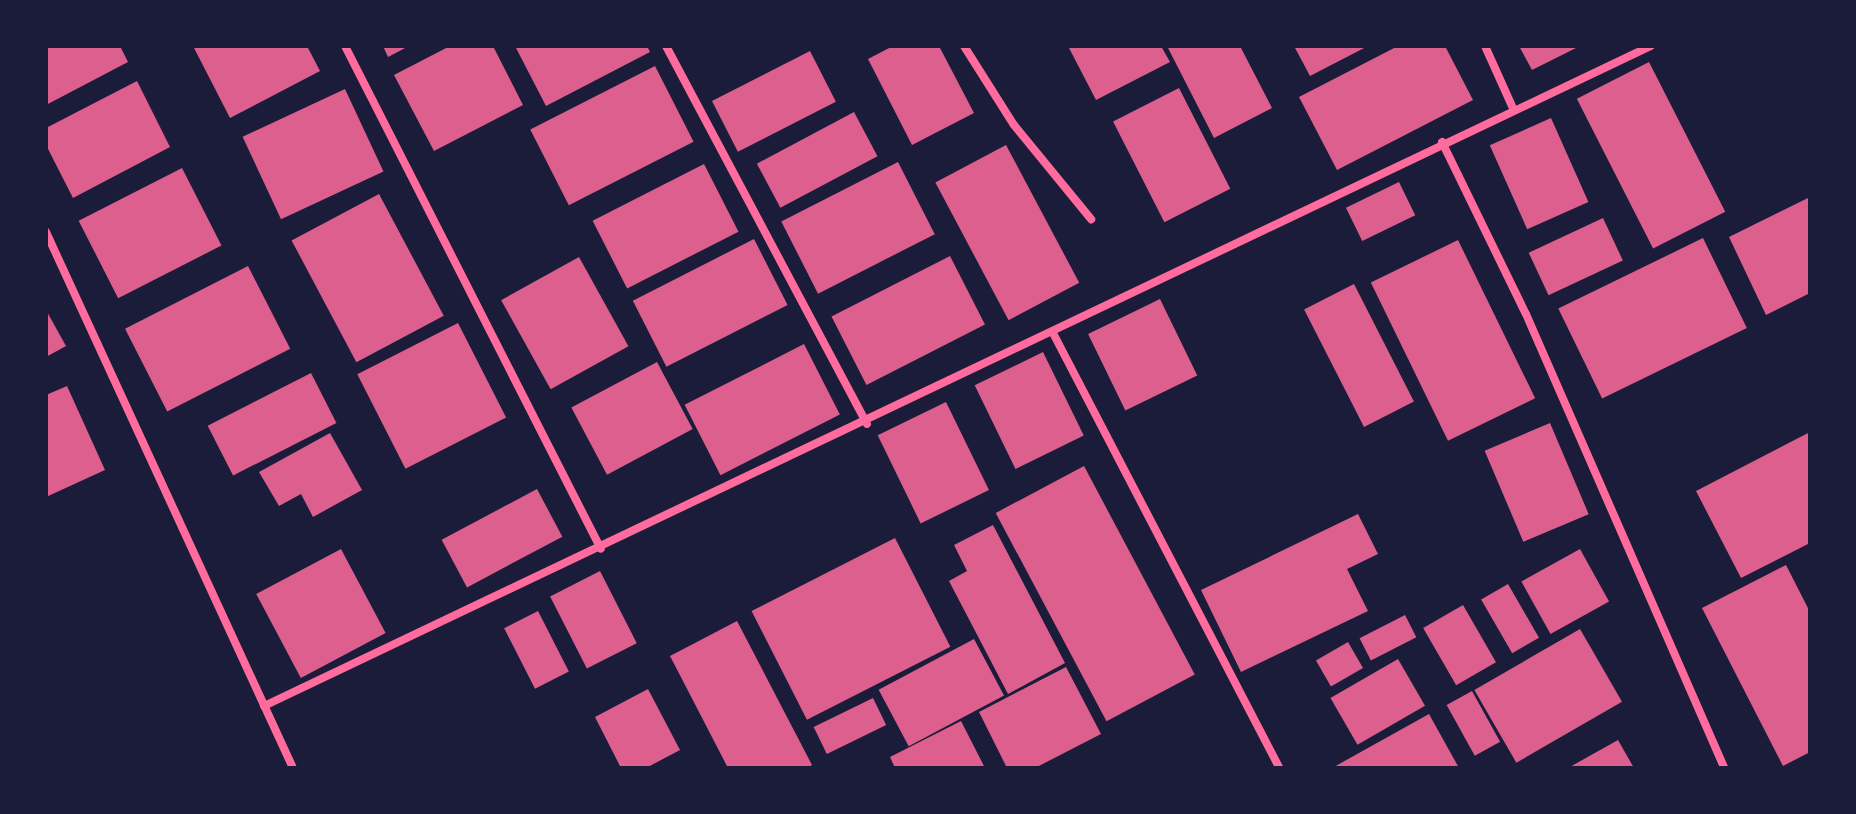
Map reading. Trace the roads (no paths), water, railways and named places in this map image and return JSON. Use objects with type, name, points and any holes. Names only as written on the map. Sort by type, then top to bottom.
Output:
[{"type":"street","points":[[345,46],[601,549]]},
{"type":"street","points":[[666,46],[867,424]]},
{"type":"street","points":[[964,46],[1014,125],[1091,219]]},
{"type":"street","points":[[1485,46],[1512,106]]},
{"type":"street","points":[[264,706],[867,424],[1512,106],[1651,46]]},
{"type":"street","points":[[1442,142],[1526,314],[1724,768]]},
{"type":"street","points":[[46,232],[293,768]]},
{"type":"street","points":[[1053,333],[1279,768]]}]
